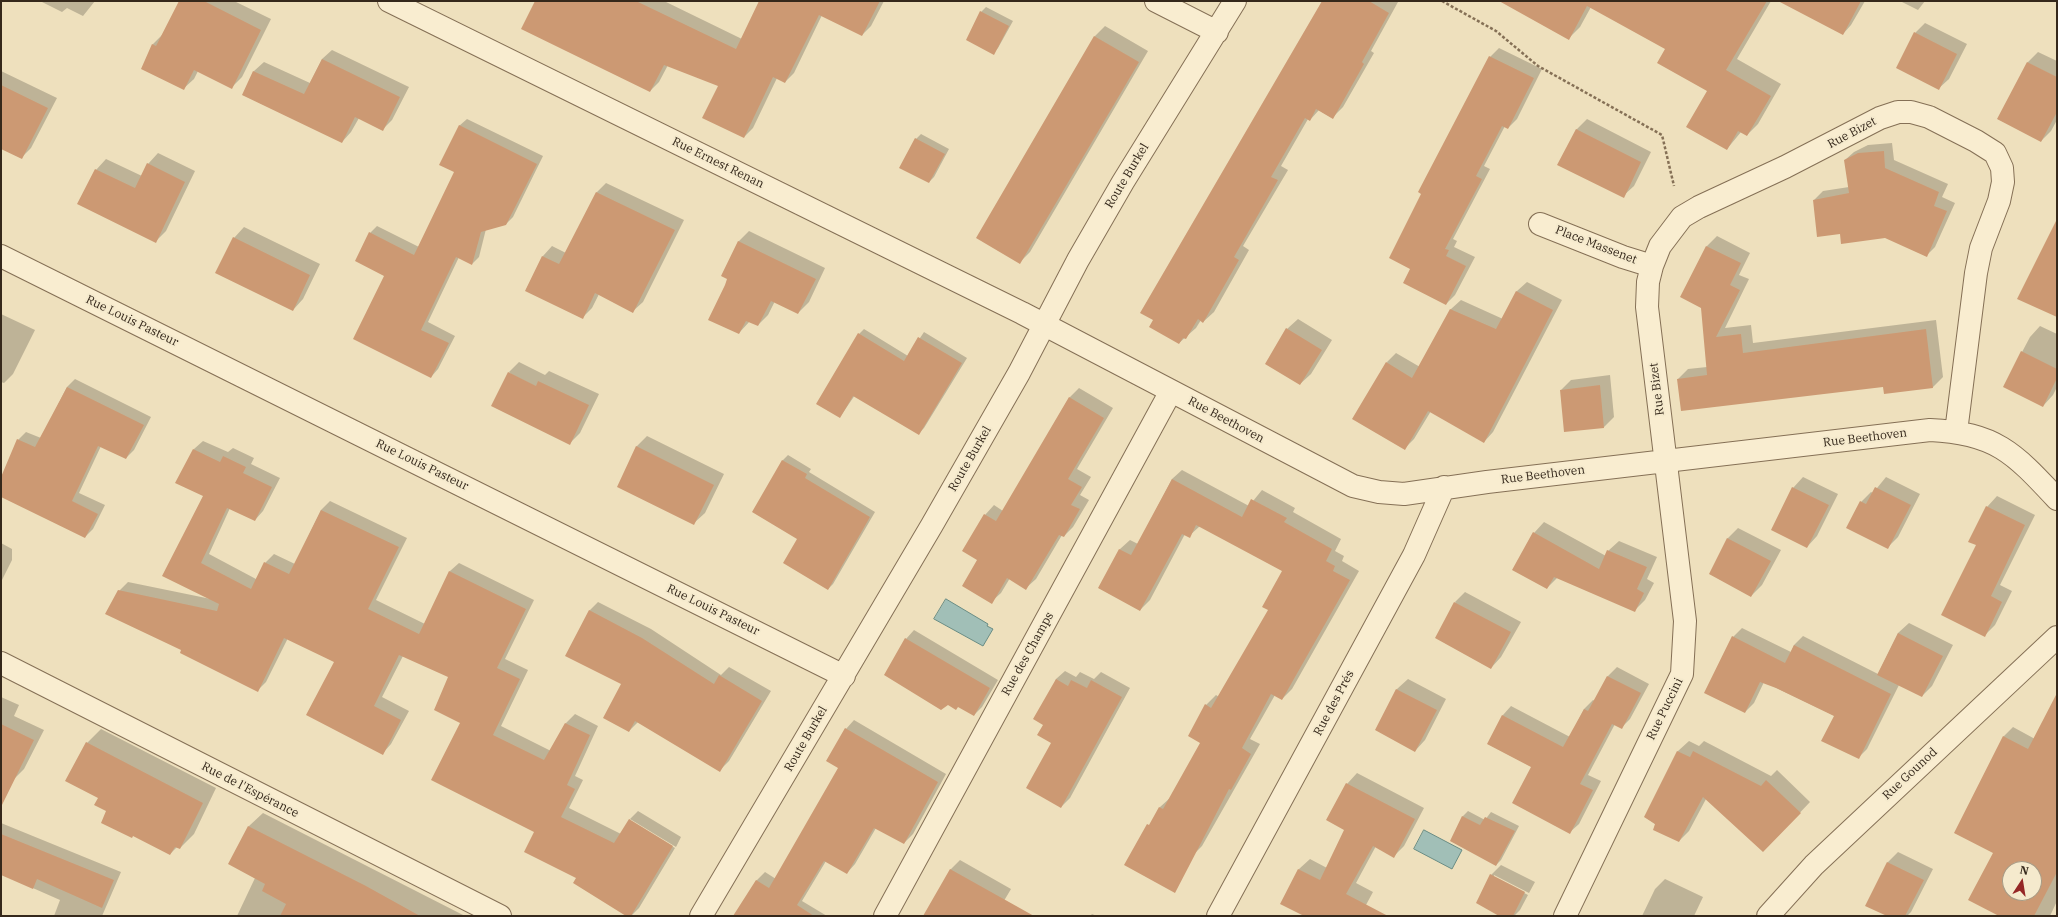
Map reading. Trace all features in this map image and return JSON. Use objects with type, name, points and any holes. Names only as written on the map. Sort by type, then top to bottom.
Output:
[{"type":"street","name":"Rue Ernest Renan","points":[[389,1],[1046,325]]},
{"type":"street","points":[[1156,1],[1217,32]]},
{"type":"street","name":"Route Burkel","points":[[701,916],[844,676],[1046,325],[1078,260],[1123,182],[1235,1]]},
{"type":"street","name":"Rue Bizet","points":[[1665,461],[1647,307],[1648,282],[1652,266],[1660,246],[1682,217],[1699,207],[1785,167],[1880,118],[1898,112],[1911,112],[1929,117],[1976,141],[1995,153],[2002,168],[2003,182],[1999,202],[1981,248],[1956,432]]},
{"type":"street","name":"Place Massenet","points":[[1540,224],[1623,258],[1652,266]]},
{"type":"street","name":"Rue Louis Pasteur","points":[[1,256],[844,676]]},
{"type":"street","name":"Rue Beethoven","points":[[1046,325],[1353,486],[1379,492],[1404,494],[1444,487],[1930,430],[1956,432],[1984,438],[2004,449],[2027,467],[2057,498]]},
{"type":"street","name":"Rue des Champs","points":[[885,916],[1171,391]]},
{"type":"street","name":"Rue Puccini","points":[[1565,916],[1682,674],[1685,621],[1665,461]]},
{"type":"street","name":"Rue des Prés","points":[[1218,916],[1414,555],[1444,487]]},
{"type":"street","name":"Rue Gounod","points":[[1768,916],[1820,859],[2057,637]]},
{"type":"street","name":"Rue de l'Espérance","points":[[1,663],[500,916]]},
{"type":"path","points":[[1442,1],[1496,31],[1538,66],[1662,136],[1682,217]]},
{"type":"water","points":[[946,599],[988,624],[987,626],[993,629],[983,646],[934,619]]},
{"type":"water","points":[[1424,830],[1462,850],[1452,869],[1414,849]]},
{"type":"building","points":[[179,1],[204,1],[261,30],[232,89],[194,70],[184,90],[141,69],[152,44],[156,46]]},
{"type":"building","points":[[535,1],[636,1],[736,49],[759,1],[880,1],[862,36],[819,15],[785,83],[773,77],[744,138],[702,118],[718,86],[664,65],[650,92],[521,29]]},
{"type":"building","points":[[1322,1],[1369,1],[1389,13],[1362,62],[1364,64],[1333,119],[1316,109],[1310,121],[1305,118],[1271,177],[1278,180],[1234,257],[1239,260],[1203,323],[1198,319],[1186,339],[1183,338],[1179,344],[1149,327],[1153,320],[1140,313]]},
{"type":"building","points":[[1499,1],[1767,1],[1726,70],[1771,96],[1747,136],[1738,131],[1727,150],[1686,127],[1707,91],[1657,63],[1665,49],[1587,6],[1569,40]]},
{"type":"building","points":[[1778,1],[1861,1],[1843,35]]},
{"type":"building","points":[[980,11],[1009,26],[994,55],[966,40]]},
{"type":"building","points":[[1914,32],[1957,54],[1939,90],[1896,68]]},
{"type":"building","points":[[1094,36],[1139,62],[1020,264],[976,238]]},
{"type":"building","points":[[1489,56],[1534,78],[1508,129],[1502,126],[1476,176],[1482,179],[1445,249],[1449,250],[1446,256],[1466,266],[1446,305],[1403,283],[1410,269],[1389,258],[1421,194],[1418,192]]},
{"type":"building","points":[[322,59],[400,97],[383,131],[355,117],[342,143],[242,95],[253,71],[304,94]]},
{"type":"building","points":[[2027,62],[2057,77],[2057,112],[2041,142],[1997,119]]},
{"type":"building","points":[[1,85],[48,108],[22,159],[1,149]]},
{"type":"building","points":[[459,125],[537,164],[506,225],[481,232],[472,265],[456,257],[421,330],[449,343],[431,378],[353,339],[384,276],[355,261],[369,232],[414,255],[454,172],[439,165]]},
{"type":"building","points":[[1576,129],[1641,162],[1624,198],[1557,165]]},
{"type":"building","points":[[915,138],[945,154],[929,183],[899,168]]},
{"type":"building","points":[[1884,151],[1885,168],[1939,192],[1934,206],[1947,211],[1927,257],[1885,238],[1841,244],[1840,234],[1817,237],[1813,200],[1849,193],[1844,160],[1858,153]]},
{"type":"building","points":[[147,163],[185,182],[156,243],[77,204],[95,169],[135,188]]},
{"type":"building","points":[[596,192],[675,230],[633,313],[595,293],[583,319],[525,291],[542,256],[559,264]]},
{"type":"building","points":[[2057,219],[2057,317],[2017,299]]},
{"type":"building","points":[[233,237],[310,275],[293,311],[215,273]]},
{"type":"building","points":[[738,241],[816,279],[798,314],[771,301],[758,326],[746,321],[739,334],[708,320],[727,279],[721,276]]},
{"type":"building","points":[[1706,246],[1741,263],[1730,285],[1740,290],[1716,337],[1741,334],[1743,353],[1926,329],[1933,388],[1884,394],[1883,387],[1681,411],[1677,379],[1707,375],[1701,308],[1680,297]]},
{"type":"building","points":[[1516,291],[1553,310],[1484,443],[1428,411],[1405,450],[1352,419],[1386,362],[1412,378],[1450,309],[1496,329]]},
{"type":"building","points":[[1286,328],[1322,350],[1300,385],[1265,364]]},
{"type":"building","points":[[858,333],[904,361],[918,337],[962,363],[919,435],[853,396],[840,418],[816,404]]},
{"type":"building","points":[[2021,351],[2057,369],[2057,378],[2043,407],[2003,387]]},
{"type":"building","points":[[508,372],[536,386],[538,381],[589,405],[570,445],[491,406]]},
{"type":"building","points":[[1600,385],[1604,428],[1564,432],[1560,390]]},
{"type":"building","points":[[67,387],[144,425],[126,459],[98,446],[72,501],[98,514],[85,538],[1,497],[1,477],[17,439],[35,447]]},
{"type":"building","points":[[1069,397],[1104,418],[1068,479],[1082,487],[1071,505],[1080,509],[1064,537],[1059,535],[1026,590],[1007,578],[992,604],[962,586],[977,560],[962,551],[984,514],[996,521]]},
{"type":"building","points":[[636,446],[714,485],[694,525],[617,487]]},
{"type":"building","points":[[193,449],[220,462],[223,456],[246,467],[243,473],[272,487],[255,521],[227,508],[201,563],[251,589],[264,562],[289,574],[321,510],[399,547],[368,609],[419,634],[449,571],[526,609],[497,668],[520,679],[493,735],[544,760],[565,723],[590,735],[567,785],[575,789],[561,817],[614,843],[629,819],[673,846],[631,916],[626,916],[573,883],[576,878],[524,852],[534,832],[431,780],[460,723],[434,710],[448,677],[399,655],[374,706],[401,720],[383,755],[306,715],[334,662],[284,638],[258,692],[180,653],[181,650],[105,614],[118,590],[217,611],[219,604],[162,576],[203,496],[175,483]]},
{"type":"building","points":[[782,460],[807,474],[805,478],[870,517],[828,590],[783,563],[797,539],[752,512]]},
{"type":"building","points":[[1172,479],[1242,517],[1251,499],[1287,518],[1284,522],[1332,549],[1326,561],[1335,566],[1333,571],[1350,580],[1282,700],[1271,694],[1242,748],[1251,754],[1231,790],[1229,789],[1175,893],[1124,865],[1147,824],[1149,825],[1159,807],[1163,809],[1200,743],[1188,736],[1205,704],[1211,708],[1268,610],[1262,607],[1282,571],[1196,525],[1190,538],[1182,534],[1140,611],[1098,588],[1119,549],[1131,555]]},
{"type":"building","points":[[1792,487],[1829,505],[1807,548],[1771,530]]},
{"type":"building","points":[[1875,487],[1911,505],[1888,549],[1846,528],[1860,501],[1866,504]]},
{"type":"building","points":[[1986,506],[2025,525],[1991,596],[2002,602],[1985,637],[1941,615],[1976,545],[1968,542]]},
{"type":"building","points":[[1533,532],[1599,569],[1607,550],[1647,567],[1637,589],[1644,593],[1635,612],[1554,577],[1547,589],[1512,570]]},
{"type":"building","points":[[1727,538],[1771,561],[1751,597],[1709,574]]},
{"type":"building","points":[[1454,602],[1511,632],[1491,669],[1435,638]]},
{"type":"building","points":[[589,610],[642,638],[714,684],[719,675],[762,701],[720,772],[635,721],[629,732],[603,718],[621,684],[565,656]]},
{"type":"building","points":[[1898,633],[1943,656],[1922,697],[1877,675]]},
{"type":"building","points":[[1732,636],[1785,663],[1794,645],[1891,694],[1859,759],[1821,741],[1834,716],[1776,688],[1760,682],[1745,713],[1704,693]]},
{"type":"building","points":[[905,638],[990,688],[974,716],[958,707],[956,710],[948,705],[941,710],[884,675]]},
{"type":"building","points":[[1607,676],[1641,693],[1622,729],[1612,724],[1580,784],[1593,790],[1570,834],[1512,803],[1531,767],[1487,744],[1502,715],[1563,747],[1584,709],[1588,711]]},
{"type":"building","points":[[1056,679],[1068,686],[1071,680],[1087,688],[1091,680],[1122,697],[1061,808],[1026,788],[1051,743],[1037,735],[1043,725],[1033,719]]},
{"type":"building","points":[[1396,689],[1437,710],[1415,752],[1375,730]]},
{"type":"building","points":[[2057,693],[2057,872],[2042,901],[2042,861],[2002,861],[2002,901],[2042,901],[2034,916],[1999,916],[1968,900],[1993,853],[1954,833],[2003,736],[2028,749]]},
{"type":"building","points":[[1,724],[34,740],[1,807]]},
{"type":"building","points":[[845,728],[938,782],[904,844],[874,828],[847,874],[824,861],[797,905],[814,916],[733,916],[756,880],[769,888],[838,768],[826,761]]},
{"type":"building","points":[[86,742],[203,803],[180,849],[175,847],[170,855],[133,836],[132,838],[101,823],[106,811],[94,805],[98,798],[65,781]]},
{"type":"building","points":[[1677,751],[1690,757],[1693,751],[1761,786],[1766,780],[1801,813],[1763,852],[1703,797],[1679,842],[1653,830],[1655,824],[1644,817]]},
{"type":"building","points":[[1346,783],[1415,819],[1394,858],[1373,846],[1346,894],[1388,916],[1304,916],[1280,904],[1298,869],[1320,880],[1344,830],[1326,820]]},
{"type":"building","points":[[1462,816],[1480,825],[1485,817],[1515,831],[1496,866],[1450,841]]},
{"type":"building","points":[[248,826],[366,886],[420,916],[280,916],[286,904],[262,891],[265,884],[228,864]]},
{"type":"building","points":[[1,834],[114,880],[102,908],[37,879],[33,889],[1,875]]},
{"type":"building","points":[[1887,862],[1924,880],[1905,916],[1887,916],[1865,906]]},
{"type":"building","points":[[950,869],[1034,916],[923,916]]},
{"type":"building","points":[[1490,874],[1525,892],[1513,916],[1499,916],[1476,903]]}]
